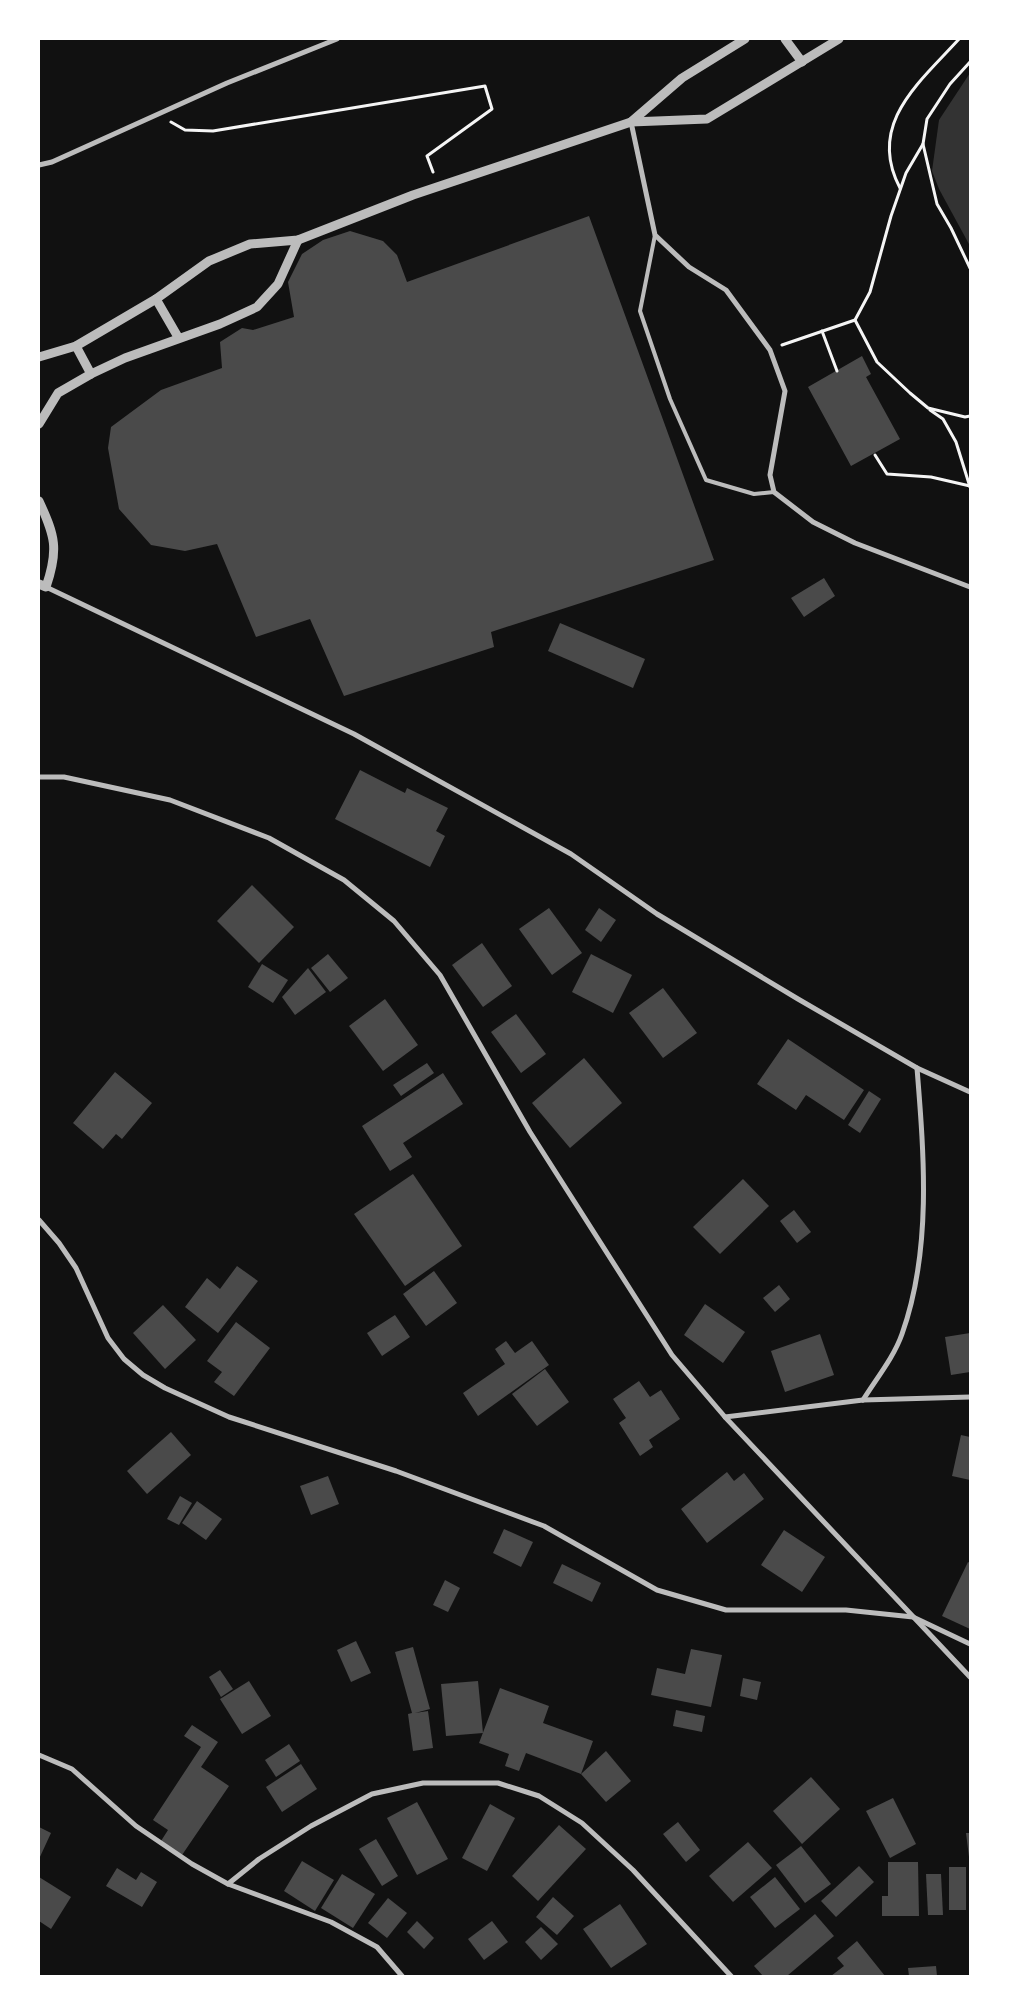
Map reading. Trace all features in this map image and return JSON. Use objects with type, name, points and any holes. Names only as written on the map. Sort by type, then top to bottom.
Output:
[{"type":"street","points":[[39,165],[52,162],[227,82],[337,39]]},
{"type":"street","points":[[631,122],[682,78],[745,39]]},
{"type":"street","points":[[785,39],[802,62]]},
{"type":"street","points":[[39,357],[76,346],[156,299],[209,261],[250,244],[298,240],[439,187],[631,122],[707,119],[839,39]]},
{"type":"street","points":[[631,122],[655,235],[690,267],[726,290],[770,350],[785,391],[770,474],[774,492],[814,522],[855,543],[970,587]]},
{"type":"street","points":[[39,424],[58,393],[91,374],[178,337],[220,324],[257,306],[278,284],[298,240]]},
{"type":"street","points":[[156,299],[178,337]]},
{"type":"street","points":[[76,346],[91,374]]},
{"type":"street","points":[[39,500],[55,545],[54,564],[42,586],[354,734],[571,854],[657,914],[798,999],[917,1068],[970,1092]]},
{"type":"street","points":[[39,776],[64,777],[170,800],[268,838],[344,880],[394,921],[440,975],[530,1132],[672,1355],[725,1417],[970,1677]]},
{"type":"street","points":[[863,1400],[901,1336],[914,1292],[920,1236],[924,1154],[917,1068]]},
{"type":"street","points":[[39,1220],[59,1243],[76,1268],[104,1331],[124,1359],[144,1375],[165,1388],[229,1417],[396,1470],[544,1526],[657,1590],[726,1610],[846,1610],[913,1617],[970,1644]]},
{"type":"street","points":[[725,1417],[863,1400],[970,1397]]},
{"type":"street","points":[[39,1755],[72,1769],[136,1826],[192,1864],[228,1884],[331,1922],[377,1947],[402,1976]]},
{"type":"street","points":[[228,1884],[266,1854],[311,1826],[372,1794],[423,1783],[498,1783],[539,1796],[582,1823],[633,1870],[731,1976]]},
{"type":"lane","points":[[655,235],[640,311],[670,399],[706,480],[754,494],[774,492]]},
{"type":"path","points":[[901,188],[893,174],[890,130],[900,106],[959,39]]},
{"type":"path","points":[[794,340],[855,320],[870,292],[906,173],[923,144],[927,120],[950,84],[970,62]]},
{"type":"path","points":[[157,114],[185,130],[213,131],[485,86],[492,108],[427,156],[439,187]]},
{"type":"path","points":[[923,144],[937,204],[970,268]]},
{"type":"path","points":[[855,320],[877,362],[928,408],[944,419],[956,442],[970,487]]},
{"type":"path","points":[[822,331],[837,371]]},
{"type":"path","points":[[928,408],[965,417],[970,416]]},
{"type":"path","points":[[875,455],[887,474],[931,477],[970,487]]},
{"type":"shaded area","points":[[970,73],[970,246],[939,189],[932,171],[939,120]]},
{"type":"building","points":[[589,216],[714,560],[491,632],[494,647],[344,696],[310,619],[256,637],[217,544],[185,551],[151,545],[119,509],[108,448],[111,427],[161,390],[222,368],[220,342],[242,328],[253,330],[294,317],[288,282],[302,254],[323,240],[350,231],[383,241],[397,255],[407,282]]},
{"type":"building","points":[[862,356],[871,374],[866,377],[900,439],[851,466],[808,387]]},
{"type":"building","points":[[824,578],[835,596],[804,617],[791,598]]},
{"type":"building","points":[[560,623],[645,659],[633,688],[548,651]]},
{"type":"building","points":[[360,770],[405,793],[407,788],[448,808],[436,831],[445,836],[430,867],[335,819]]},
{"type":"building","points":[[252,885],[294,927],[259,963],[217,921]]},
{"type":"building","points":[[549,908],[582,953],[552,975],[519,929]]},
{"type":"building","points":[[599,908],[616,920],[601,942],[585,930]]},
{"type":"building","points":[[482,943],[512,986],[483,1007],[452,965]]},
{"type":"building","points":[[328,954],[348,978],[330,992],[311,968]]},
{"type":"building","points":[[591,954],[632,975],[613,1013],[572,992]]},
{"type":"building","points":[[262,964],[288,980],[273,1003],[248,987]]},
{"type":"building","points":[[308,968],[326,992],[295,1015],[282,997]]},
{"type":"building","points":[[663,988],[697,1033],[663,1058],[629,1013]]},
{"type":"building","points":[[385,999],[418,1045],[383,1071],[349,1026]]},
{"type":"building","points":[[516,1014],[546,1054],[521,1073],[491,1032]]},
{"type":"building","points":[[788,1039],[864,1090],[844,1120],[806,1095],[796,1110],[757,1084]]},
{"type":"building","points":[[584,1058],[622,1103],[570,1148],[532,1103]]},
{"type":"building","points":[[427,1063],[434,1073],[401,1096],[393,1085]]},
{"type":"building","points":[[115,1072],[152,1103],[122,1139],[116,1134],[103,1149],[73,1123]]},
{"type":"building","points":[[443,1073],[463,1104],[403,1143],[412,1157],[390,1171],[362,1126]]},
{"type":"building","points":[[869,1091],[881,1099],[860,1133],[848,1125]]},
{"type":"building","points":[[413,1174],[462,1246],[405,1286],[354,1214]]},
{"type":"building","points":[[743,1179],[769,1206],[720,1254],[693,1227]]},
{"type":"building","points":[[794,1210],[811,1232],[797,1243],[780,1221]]},
{"type":"building","points":[[237,1266],[258,1281],[218,1333],[185,1307],[207,1278],[220,1289]]},
{"type":"building","points":[[434,1271],[457,1303],[426,1326],[403,1294]]},
{"type":"building","points":[[779,1285],[790,1299],[775,1312],[763,1298]]},
{"type":"building","points":[[705,1304],[745,1332],[723,1363],[684,1335]]},
{"type":"building","points":[[163,1305],[196,1340],[165,1369],[133,1333]]},
{"type":"building","points":[[395,1315],[410,1337],[382,1356],[367,1333]]},
{"type":"building","points":[[236,1322],[270,1348],[234,1396],[214,1382],[222,1372],[207,1361]]},
{"type":"building","points":[[970,1333],[970,1372],[951,1375],[945,1337]]},
{"type":"building","points":[[820,1334],[834,1375],[785,1392],[771,1351]]},
{"type":"building","points":[[506,1341],[515,1353],[532,1341],[549,1365],[478,1416],[463,1393],[505,1364],[495,1349]]},
{"type":"building","points":[[545,1369],[569,1402],[537,1426],[512,1394]]},
{"type":"building","points":[[639,1381],[650,1397],[661,1390],[680,1419],[649,1440],[653,1447],[640,1456],[619,1423],[626,1418],[613,1399]]},
{"type":"building","points":[[171,1432],[191,1455],[147,1494],[127,1471]]},
{"type":"building","points":[[961,1435],[970,1437],[970,1480],[952,1476]]},
{"type":"building","points":[[727,1472],[734,1481],[744,1473],[764,1499],[707,1543],[681,1509]]},
{"type":"building","points":[[328,1476],[339,1504],[311,1515],[300,1486]]},
{"type":"building","points":[[180,1496],[192,1503],[179,1525],[167,1519]]},
{"type":"building","points":[[197,1501],[222,1519],[206,1540],[182,1523]]},
{"type":"building","points":[[504,1529],[533,1542],[521,1567],[493,1553]]},
{"type":"building","points":[[784,1530],[825,1557],[802,1592],[761,1565]]},
{"type":"building","points":[[968,1562],[970,1563],[970,1629],[942,1616]]},
{"type":"building","points":[[562,1564],[601,1583],[592,1602],[553,1583]]},
{"type":"building","points":[[445,1580],[460,1588],[448,1612],[433,1605]]},
{"type":"building","points":[[356,1641],[371,1673],[351,1682],[337,1650]]},
{"type":"building","points":[[413,1647],[430,1709],[415,1713],[428,1711],[433,1748],[413,1751],[408,1714],[412,1713],[395,1652]]},
{"type":"building","points":[[691,1649],[722,1655],[711,1707],[651,1695],[657,1668],[685,1674]]},
{"type":"building","points":[[220,1670],[233,1689],[221,1697],[209,1677]]},
{"type":"building","points":[[743,1678],[761,1682],[757,1700],[740,1696]]},
{"type":"building","points":[[249,1681],[271,1716],[242,1734],[220,1699]]},
{"type":"building","points":[[478,1681],[483,1733],[446,1736],[441,1684]]},
{"type":"building","points":[[500,1688],[549,1706],[543,1723],[593,1741],[581,1774],[526,1753],[519,1771],[505,1766],[509,1754],[479,1743]]},
{"type":"building","points":[[676,1710],[705,1716],[702,1732],[673,1726]]},
{"type":"building","points":[[192,1725],[218,1742],[201,1767],[229,1786],[182,1855],[161,1841],[168,1830],[153,1820],[201,1747],[184,1736]]},
{"type":"building","points":[[289,1744],[300,1761],[276,1777],[265,1760]]},
{"type":"building","points":[[606,1751],[631,1781],[606,1802],[581,1774]]},
{"type":"building","points":[[301,1764],[317,1789],[282,1812],[266,1787]]},
{"type":"building","points":[[811,1777],[840,1809],[802,1844],[773,1811]]},
{"type":"building","points":[[893,1798],[916,1844],[890,1858],[866,1811]]},
{"type":"building","points":[[417,1802],[448,1859],[417,1875],[387,1818]]},
{"type":"building","points":[[490,1804],[515,1818],[487,1871],[462,1858]]},
{"type":"building","points":[[678,1822],[700,1850],[686,1862],[663,1834]]},
{"type":"building","points":[[559,1825],[586,1849],[538,1901],[512,1876]]},
{"type":"building","points":[[39,1827],[51,1833],[39,1859]]},
{"type":"building","points":[[966,1833],[970,1833],[970,1857],[969,1857]]},
{"type":"building","points":[[376,1839],[398,1876],[382,1886],[359,1849]]},
{"type":"building","points":[[748,1842],[772,1868],[733,1902],[709,1876]]},
{"type":"building","points":[[801,1846],[831,1884],[805,1903],[776,1865]]},
{"type":"building","points":[[302,1861],[334,1880],[315,1911],[284,1891]]},
{"type":"building","points":[[888,1862],[918,1862],[919,1916],[882,1916],[882,1896],[888,1896]]},
{"type":"building","points":[[859,1866],[874,1882],[836,1917],[821,1901]]},
{"type":"building","points":[[949,1867],[966,1867],[966,1910],[949,1910]]},
{"type":"building","points":[[117,1868],[136,1880],[141,1872],[157,1882],[142,1907],[106,1886]]},
{"type":"building","points":[[342,1874],[375,1894],[353,1928],[321,1908]]},
{"type":"building","points":[[926,1874],[941,1874],[943,1915],[928,1915]]},
{"type":"building","points":[[39,1877],[71,1897],[51,1929],[39,1921]]},
{"type":"building","points":[[775,1877],[800,1909],[775,1928],[750,1897]]},
{"type":"building","points":[[553,1897],[574,1916],[557,1935],[536,1917]]},
{"type":"building","points":[[388,1898],[407,1913],[387,1938],[368,1923]]},
{"type":"building","points":[[620,1904],[647,1944],[611,1968],[583,1929]]},
{"type":"building","points":[[815,1914],[834,1936],[787,1976],[763,1976],[754,1966]]},
{"type":"building","points":[[417,1921],[434,1938],[424,1949],[407,1932]]},
{"type":"building","points":[[492,1921],[508,1942],[484,1960],[468,1939]]},
{"type":"building","points":[[541,1927],[558,1944],[541,1960],[525,1942]]},
{"type":"building","points":[[857,1941],[885,1976],[831,1976],[844,1966],[837,1958]]},
{"type":"building","points":[[936,1966],[937,1976],[909,1976],[908,1968]]}]
